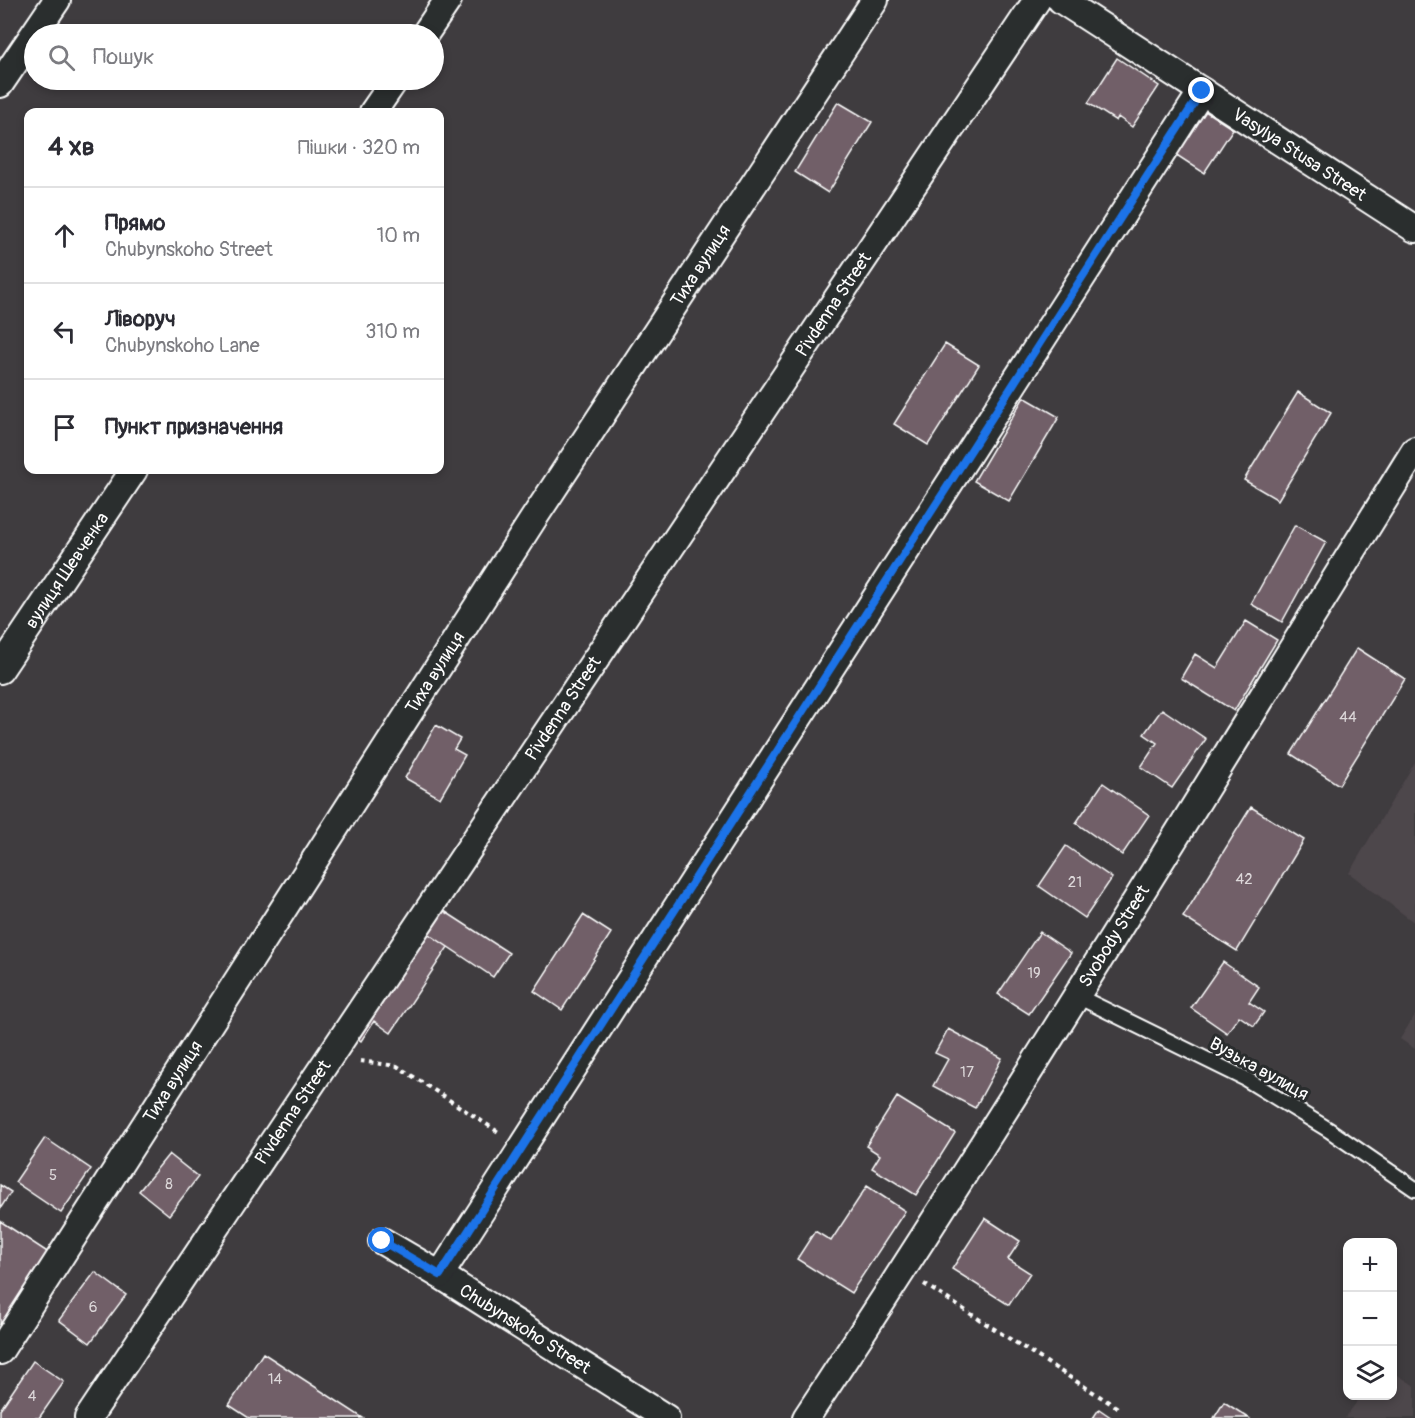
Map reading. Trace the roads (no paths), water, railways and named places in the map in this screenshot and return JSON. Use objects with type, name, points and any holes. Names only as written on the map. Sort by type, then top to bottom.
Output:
[{"type":"street","points":[[41,24],[57,0]]},
{"type":"street","points":[[432,24],[448,0]]},
{"type":"street","name":"Тиха вулиця","points":[[0,1351],[532,521],[875,0]]},
{"type":"street","name":"Pivdenna Street","points":[[88,1418],[1037,0]]},
{"type":"street","name":"Vasylya Stusa Street","points":[[1061,0],[1415,229]]},
{"type":"street","points":[[0,84],[24,49]]},
{"type":"street","points":[[376,108],[388,90]]},
{"type":"street","points":[[440,1275],[1202,91]]},
{"type":"street","name":"Svobody Street","points":[[806,1418],[904,1270],[1077,996],[1415,450]]},
{"type":"street","name":"вулиця Шевченка","points":[[0,670],[131,474]]},
{"type":"street","name":"Chubynskoho Street","points":[[382,1241],[440,1275],[666,1418]]},
{"type":"lane","name":"Вузька вулиця","points":[[1077,996],[1246,1079],[1329,1130],[1415,1189]]}]
